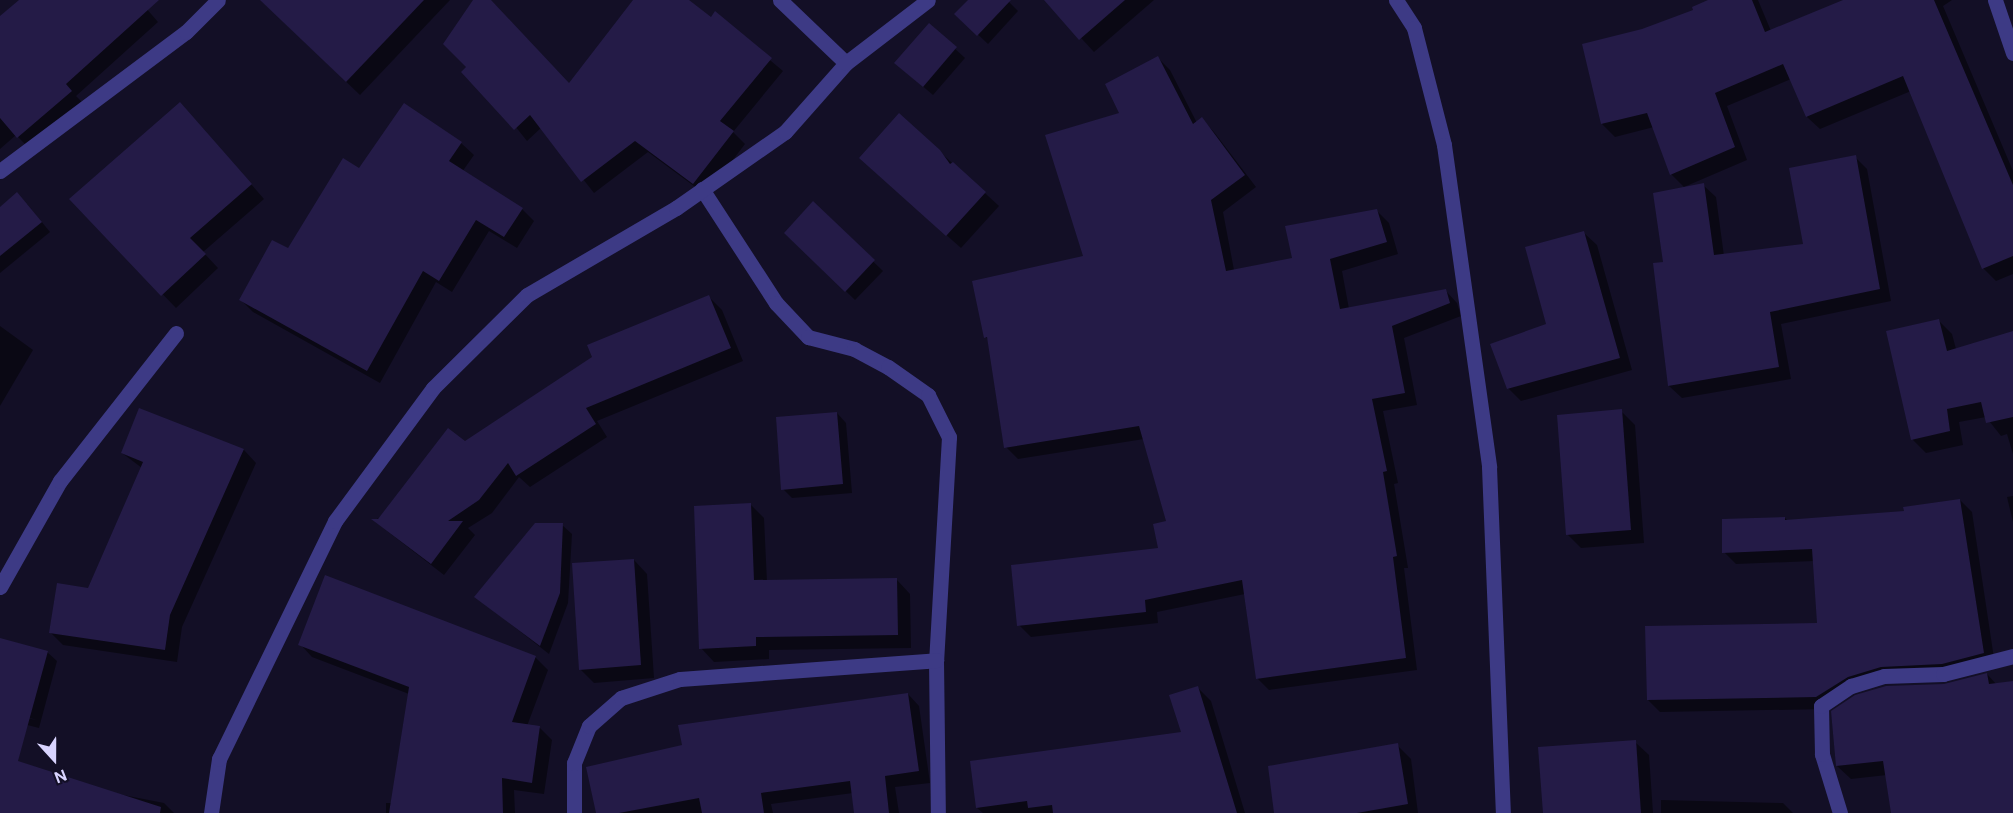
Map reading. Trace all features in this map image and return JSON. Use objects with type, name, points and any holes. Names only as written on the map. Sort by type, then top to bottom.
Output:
[{"type":"street","points":[[0,171],[169,45],[218,0]]},
{"type":"street","points":[[780,0],[846,63]]},
{"type":"street","points":[[211,813],[219,759],[335,521],[433,388],[527,295],[702,189],[785,132],[846,63],[928,0]]},
{"type":"street","points":[[1396,0],[1414,28],[1444,145],[1489,467],[1503,813]]},
{"type":"street","points":[[1995,0],[2013,53]]},
{"type":"street","points":[[702,189],[776,303],[808,337],[854,349],[888,367],[928,395],[949,437],[936,660],[938,813]]},
{"type":"street","points":[[0,587],[60,481],[176,333]]},
{"type":"street","points":[[1840,813],[1822,754],[1821,706],[1851,686],[1884,676],[1943,674],[2013,656]]},
{"type":"street","points":[[574,813],[574,763],[589,726],[621,698],[680,679],[936,660]]},
{"type":"building","points":[[19,0],[159,0],[66,84],[72,91],[17,138],[0,118],[0,16]]},
{"type":"building","points":[[260,0],[424,0],[346,82]]},
{"type":"building","points":[[473,0],[491,0],[569,83],[633,0],[689,0],[711,17],[715,11],[772,58],[720,121],[734,131],[693,184],[635,141],[581,182],[530,115],[514,130],[461,72],[466,67],[443,44]]},
{"type":"building","points":[[968,0],[1011,0],[977,36],[954,14]]},
{"type":"building","points":[[1044,0],[1125,0],[1079,40]]},
{"type":"building","points":[[1708,0],[1752,0],[1765,32],[1843,0],[1934,0],[2013,185],[2013,256],[1982,269],[1903,76],[1806,117],[1783,64],[1715,93],[1735,147],[1670,175],[1647,113],[1601,124],[1582,44],[1642,29],[1693,10],[1692,7]]},
{"type":"building","points":[[929,23],[957,47],[923,87],[894,63]]},
{"type":"building","points":[[1158,56],[1193,124],[1202,117],[1245,175],[1211,200],[1226,271],[1292,258],[1285,226],[1377,209],[1387,242],[1330,259],[1340,309],[1446,289],[1450,303],[1392,326],[1405,393],[1372,399],[1387,471],[1383,472],[1397,556],[1393,557],[1406,658],[1256,679],[1242,580],[1145,600],[1146,612],[1017,626],[1011,565],[1158,548],[1153,524],[1166,521],[1139,426],[1004,448],[987,337],[984,338],[972,281],[1083,256],[1045,135],[1119,113],[1105,84]]},
{"type":"building","points":[[180,102],[252,184],[190,238],[206,254],[161,296],[69,199]]},
{"type":"building","points":[[404,103],[462,142],[449,161],[523,208],[504,237],[476,220],[439,281],[423,271],[367,371],[239,300],[272,240],[288,248],[343,158],[359,168]]},
{"type":"building","points":[[899,113],[940,150],[950,164],[953,162],[986,192],[946,236],[859,158]]},
{"type":"building","points":[[1856,155],[1880,289],[1770,312],[1779,367],[1668,386],[1653,263],[1663,262],[1653,193],[1704,183],[1714,255],[1803,244],[1789,168]]},
{"type":"building","points":[[17,192],[42,222],[0,256],[0,207]]},
{"type":"building","points":[[813,201],[875,260],[845,292],[784,233]]},
{"type":"building","points":[[1584,231],[1620,358],[1507,389],[1490,344],[1546,324],[1525,247]]},
{"type":"building","points":[[709,295],[731,348],[586,408],[596,424],[516,476],[508,463],[479,500],[448,521],[463,521],[431,564],[371,519],[378,519],[448,428],[465,441],[592,357],[587,345]]},
{"type":"building","points":[[1939,319],[1947,351],[2013,331],[2013,417],[1986,423],[1981,402],[1947,409],[1950,431],[1911,440],[1886,331]]},
{"type":"building","points":[[139,408],[244,449],[170,615],[165,650],[49,633],[57,583],[88,588],[143,462],[121,453]]},
{"type":"building","points":[[1622,409],[1631,530],[1566,535],[1557,415]]},
{"type":"building","points":[[837,412],[843,484],[781,490],[776,417]]},
{"type":"building","points":[[1960,499],[1984,653],[1942,664],[1881,667],[1848,677],[1816,697],[1647,700],[1645,626],[1817,623],[1812,549],[1722,553],[1722,519],[1785,517],[1785,520],[1904,511],[1903,507]]},
{"type":"building","points":[[751,503],[754,580],[897,578],[898,635],[756,637],[756,646],[699,649],[694,506]]},
{"type":"building","points":[[535,523],[563,523],[560,593],[540,646],[474,597]]},
{"type":"building","points":[[634,559],[641,665],[579,670],[572,563]]},
{"type":"building","points":[[325,575],[536,656],[512,722],[540,726],[532,783],[502,778],[503,813],[389,813],[409,687],[298,645]]},
{"type":"building","points":[[0,638],[48,651],[18,761],[161,807],[160,813],[0,813]]},
{"type":"building","points":[[1987,673],[1989,684],[2013,681],[2013,813],[1891,813],[1883,761],[1836,766],[1831,711],[1855,695],[1886,686],[1944,684]]},
{"type":"building","points":[[1198,686],[1237,813],[1053,813],[1052,805],[1028,808],[1027,801],[976,808],[970,761],[1181,732],[1169,695]]},
{"type":"building","points":[[908,693],[919,771],[885,776],[889,813],[854,813],[850,781],[761,793],[764,813],[702,813],[699,798],[619,813],[596,813],[586,767],[682,745],[678,725]]},
{"type":"building","points":[[1636,740],[1641,813],[1543,813],[1538,747]]},
{"type":"building","points":[[1398,743],[1408,804],[1357,813],[1274,813],[1268,766]]}]
